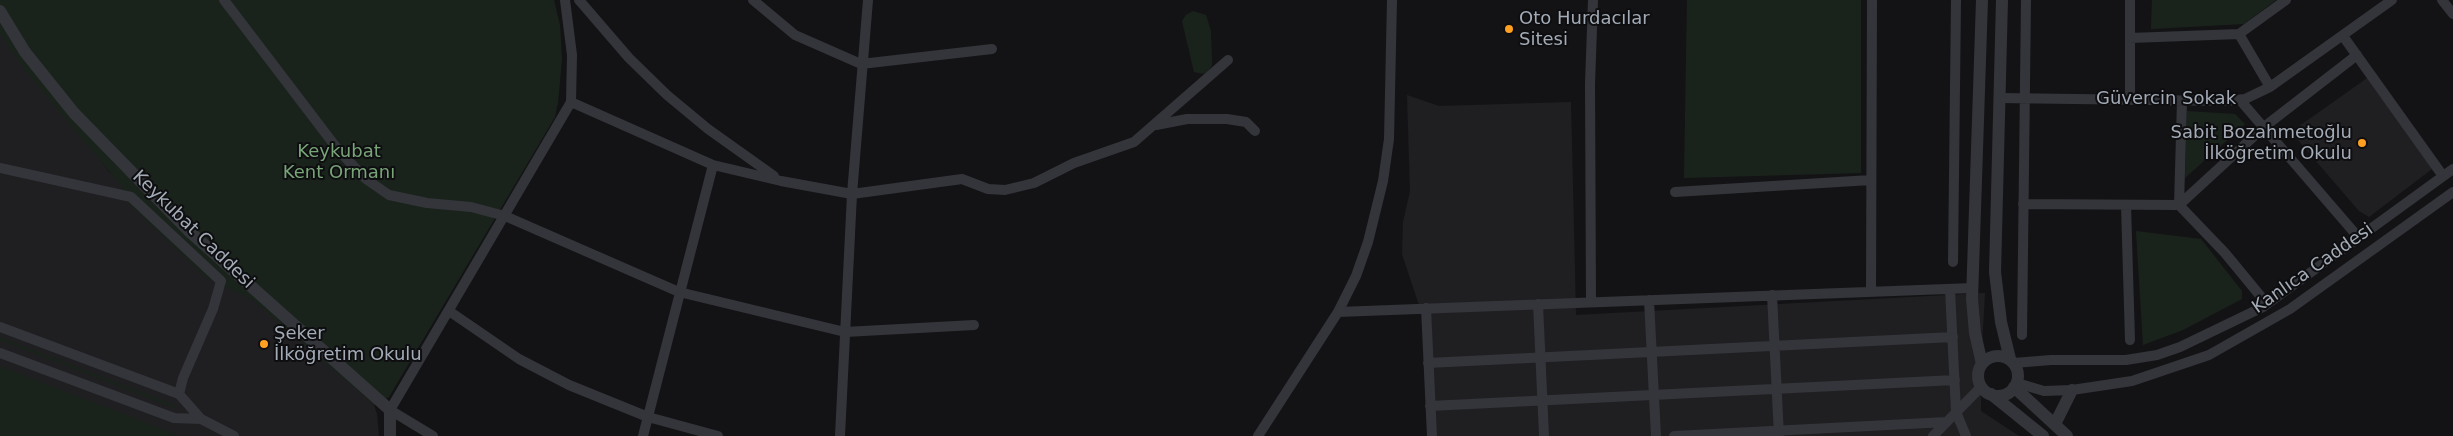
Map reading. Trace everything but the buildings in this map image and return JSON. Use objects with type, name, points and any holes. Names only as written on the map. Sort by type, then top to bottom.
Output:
[{"type":"street","points":[[224,0],[334,146],[357,171],[375,186],[390,195],[404,200],[471,207],[505,216],[679,292],[846,332],[974,325]]},
{"type":"street","points":[[390,436],[390,410],[571,102],[572,55],[565,0]]},
{"type":"street","points":[[579,0],[629,58],[667,95],[720,138],[781,181]]},
{"type":"street","points":[[753,0],[796,35],[862,64],[992,49]]},
{"type":"street","points":[[840,436],[852,194],[868,0]]},
{"type":"street","points":[[1258,436],[1338,312],[1356,276],[1368,242],[1386,167],[1390,118],[1392,0]]},
{"type":"street","points":[[1591,302],[1590,84],[1593,0]]},
{"type":"street","points":[[1871,292],[1872,0]]},
{"type":"street","points":[[1953,262],[1956,0]]},
{"type":"street","points":[[1982,0],[1973,288],[1975,333],[1982,364],[1978,374],[1986,391],[2043,436]]},
{"type":"street","points":[[1933,436],[1956,412],[1986,391],[2006,394],[2016,385],[2018,372],[2012,361],[2000,322],[1995,272],[2002,0]]},
{"type":"street","points":[[2022,335],[2026,0]]},
{"type":"street","points":[[2130,0],[2130,100]]},
{"type":"street","points":[[2130,38],[2239,34],[2286,0]]},
{"type":"street","name":"Güvercin Sokak","points":[[1999,98],[2240,100],[2270,87],[2392,0]]},
{"type":"street","points":[[2442,0],[2453,14]]},
{"type":"street","name":"Keykubat Caddesi","points":[[0,11],[25,52],[62,100],[190,232],[390,410]]},
{"type":"street","points":[[2239,34],[2270,87]]},
{"type":"street","points":[[2342,36],[2444,176]]},
{"type":"street","points":[[2023,204],[2179,205],[2264,127],[2357,55]]},
{"type":"street","points":[[571,102],[713,165],[781,181],[852,194],[962,179],[995,190],[1020,188],[1034,184],[1074,163],[1127,146],[1153,126],[1228,60]]},
{"type":"street","points":[[2240,100],[2359,238]]},
{"type":"street","points":[[2182,101],[2179,205],[2225,253],[2267,304]]},
{"type":"street","points":[[1153,126],[1187,119],[1222,119],[1243,121],[1250,124],[1255,131]]},
{"type":"street","points":[[643,436],[713,165]]},
{"type":"street","points":[[0,168],[131,198],[221,282]]},
{"type":"street","name":"Kanlıca Caddesi","points":[[2012,361],[2110,361],[2150,356],[2180,346],[2267,304],[2453,169]]},
{"type":"street","points":[[1675,192],[1871,180]]},
{"type":"street","name":"Kanlıca Caddesi","points":[[2016,385],[2044,391],[2072,390],[2132,381],[2192,362],[2225,347],[2315,292],[2453,192]]},
{"type":"street","points":[[2126,205],[2130,340]]},
{"type":"street","points":[[179,394],[183,378],[213,309],[225,262]]},
{"type":"street","points":[[1338,312],[1973,288]]},
{"type":"street","points":[[1950,289],[1956,412],[1966,436]]},
{"type":"street","points":[[1772,295],[1779,433]]},
{"type":"street","points":[[1650,300],[1656,436]]},
{"type":"street","points":[[1538,304],[1544,436]]},
{"type":"street","points":[[1426,308],[1432,436]]},
{"type":"street","points":[[449,312],[495,344],[544,372],[595,397],[648,417],[718,436]]},
{"type":"street","points":[[0,327],[179,394],[201,419],[234,436]]},
{"type":"street","points":[[1428,363],[1952,337]]},
{"type":"street","points":[[0,353],[174,418],[201,419]]},
{"type":"street","points":[[1982,364],[1995,356],[2012,361]]},
{"type":"street","points":[[1430,406],[1955,380]]},
{"type":"street","points":[[2016,385],[2066,435]]},
{"type":"street","points":[[2055,424],[2072,390]]},
{"type":"street","points":[[390,410],[433,436]]},
{"type":"street","points":[[1674,436],[1779,433],[1947,422]]},
{"type":"shaded area","points":[[0,30],[109,172],[200,250],[374,405],[377,414],[379,436],[0,436]]},
{"type":"shaded area","name":"Sabit Bozahmetoğlu İlköğretim Okulu","points":[[2370,76],[2436,166],[2369,217],[2359,211],[2291,132]]},
{"type":"shaded area","points":[[1407,95],[1439,106],[1571,102],[1576,315],[1985,293],[1981,364],[1981,411],[2019,436],[1431,436],[1425,323],[1402,254],[1403,222],[1410,191]]},
{"type":"green space","name":"Keykubat Kent Ormanı","points":[[0,0],[554,0],[560,25],[562,59],[558,103],[555,117],[389,397],[374,405],[254,301],[205,277],[129,204],[122,187],[23,68],[0,34]]},
{"type":"green space","points":[[1687,0],[1861,0],[1861,173],[1684,178]]},
{"type":"green space","points":[[2152,0],[2276,0],[2244,24],[2151,29]]},
{"type":"green space","points":[[1193,11],[1206,15],[1211,31],[1212,65],[1204,74],[1194,72],[1182,21],[1186,15]]},
{"type":"green space","points":[[2187,111],[2235,114],[2245,124],[2185,178]]},
{"type":"green space","points":[[2136,231],[2201,239],[2242,291],[2242,299],[2183,330],[2143,345]]},
{"type":"green space","points":[[0,337],[175,405],[174,408],[0,340]]},
{"type":"green space","points":[[0,366],[180,436],[0,436]]},
{"type":"place","name":"Oto Hurdacılar Sitesi","points":[[1509,29]]},
{"type":"place","name":"Sabit Bozahmetoğlu İlköğretim Okulu","points":[[2362,143]]},
{"type":"place","name":"Şeker İlköğretim Okulu","points":[[264,344]]}]
